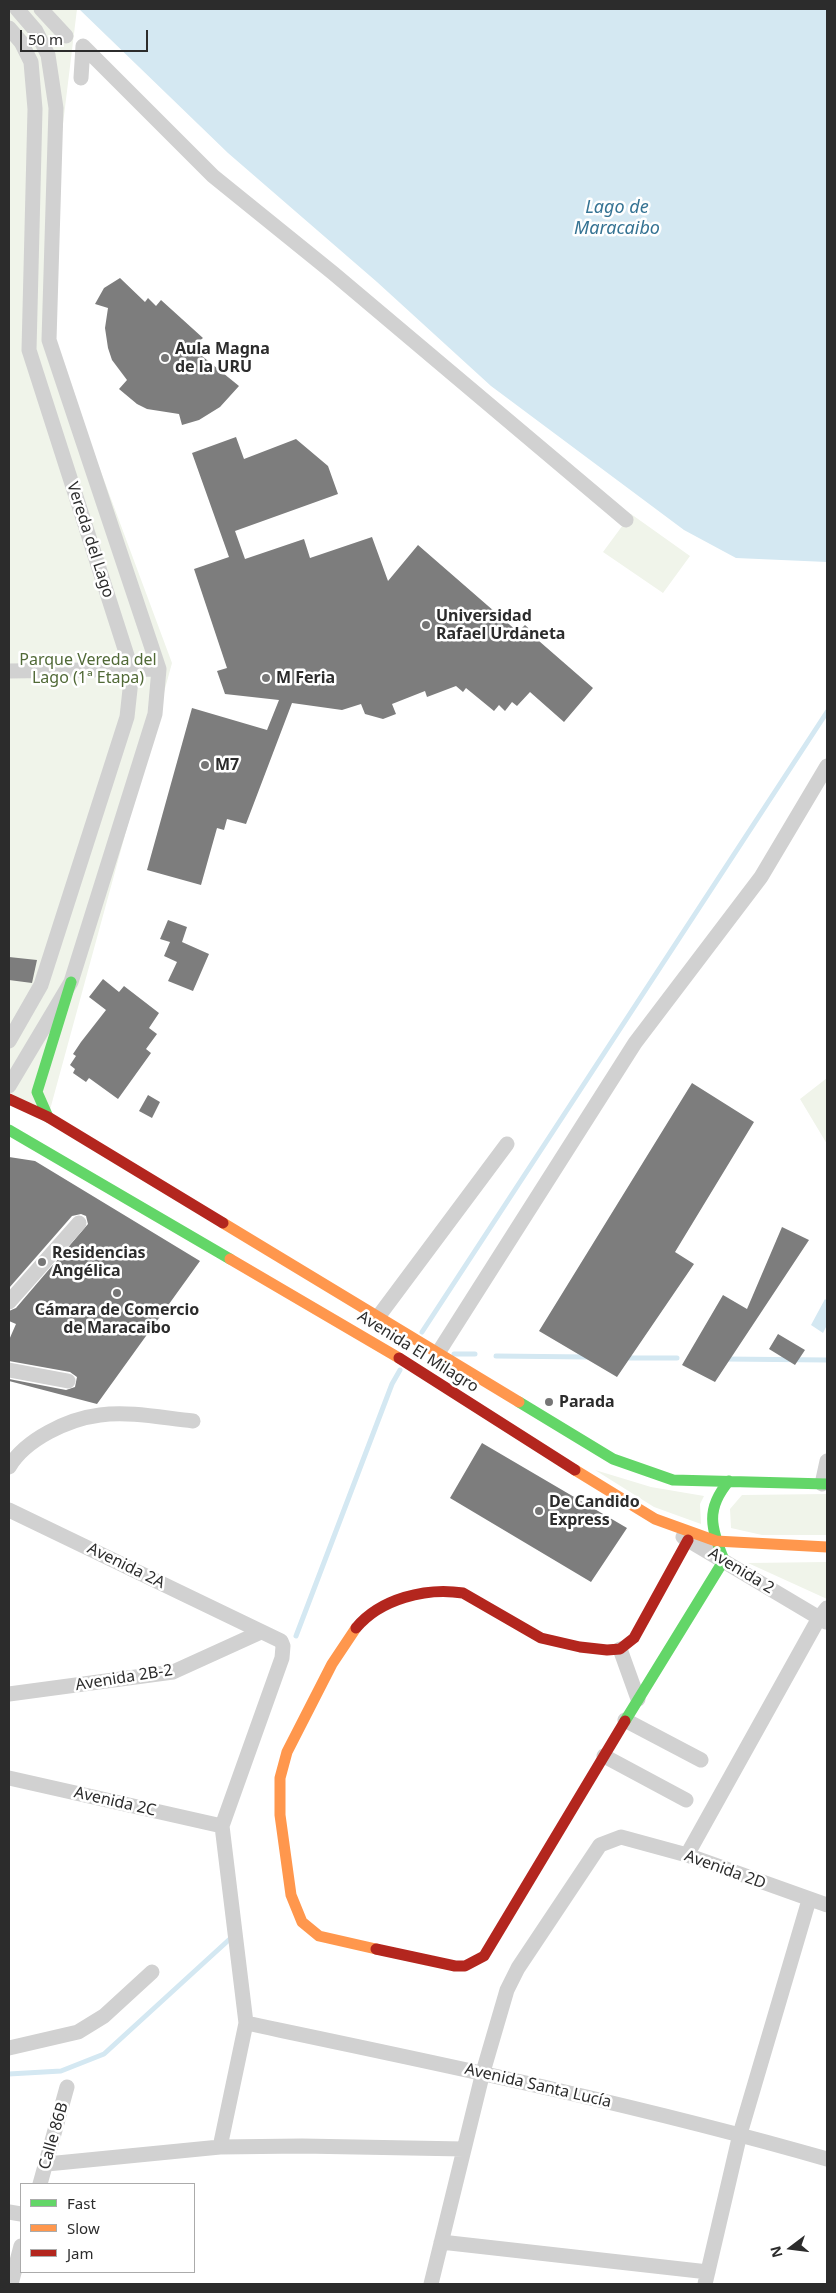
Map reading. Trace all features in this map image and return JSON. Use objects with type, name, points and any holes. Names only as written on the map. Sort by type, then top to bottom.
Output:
[{"type":"main road","points":[[48,1117],[37,1092],[72,982]]},
{"type":"main road","name":"Avenida El Milagro","points":[[9,1099],[48,1117],[613,1459],[674,1480],[825,1484]]},
{"type":"main road","name":"Avenida El Milagro","points":[[9,1130],[410,1364],[600,1486],[655,1519],[716,1541],[827,1547]]},
{"type":"main road","points":[[9,1146],[34,1143]]},
{"type":"main road","points":[[688,1540],[634,1638],[620,1649],[607,1650],[580,1647],[541,1638],[463,1593],[449,1590],[420,1594],[384,1605],[358,1625],[336,1654],[283,1763],[278,1791],[279,1819],[290,1896],[298,1916],[306,1928],[319,1936],[455,1966],[465,1966],[474,1963],[484,1956],[625,1720],[724,1560],[716,1541],[712,1523],[714,1501],[729,1481]]},
{"type":"street","name":"Vereda del Lago","points":[[9,1086],[72,982],[155,714],[158,669],[50,348],[48,332],[56,108],[48,56],[36,31],[17,9]]},
{"type":"street","points":[[42,9],[66,36]]},
{"type":"street","name":"Vereda del Lago","points":[[9,28],[20,42],[30,62],[35,109],[29,350],[132,670],[127,718],[40,984],[9,1041]]},
{"type":"street","points":[[81,78],[83,46],[213,176],[334,273],[626,520]]},
{"type":"street","points":[[9,671],[158,669]]},
{"type":"street","points":[[438,1353],[635,1043],[761,877],[827,766]]},
{"type":"street","points":[[378,1317],[507,1144]]},
{"type":"street","points":[[9,1302],[79,1223]]},
{"type":"street","points":[[9,1370],[68,1381]]},
{"type":"street","points":[[9,1467],[14,1458],[34,1440],[47,1432],[100,1415],[129,1415],[193,1421]]},
{"type":"street","points":[[825,1484],[827,1461]]},
{"type":"street","name":"Avenida 2A","points":[[9,1510],[281,1641],[284,1646],[282,1658],[222,1826]]},
{"type":"street","name":"Avenida 2","points":[[655,1519],[688,1540],[824,1616]]},
{"type":"street","points":[[687,1855],[824,1616]]},
{"type":"street","name":"Avenida 2B-2","points":[[9,1694],[173,1672],[261,1632]]},
{"type":"street","points":[[620,1649],[638,1699]]},
{"type":"street","points":[[625,1720],[701,1760]]},
{"type":"street","points":[[604,1756],[686,1800]]},
{"type":"street","name":"Avenida 2C","points":[[9,1778],[222,1826]]},
{"type":"street","points":[[220,2147],[246,2023],[222,1826]]},
{"type":"street","name":"Avenida 2D","points":[[483,2072],[507,1990],[518,1968],[600,1845],[621,1837],[687,1855],[827,1905]]},
{"type":"street","points":[[441,2242],[706,2278],[740,2134],[809,1900]]},
{"type":"street","points":[[9,2048],[56,2039],[78,2032],[104,2016],[152,1972]]},
{"type":"street","name":"Avenida Santa Lucía","points":[[246,2023],[483,2072],[740,2134],[827,2159]]},
{"type":"street","points":[[431,2284],[483,2072]]},
{"type":"street","name":"Calle 86B","points":[[40,2183],[67,2087]]},
{"type":"street","points":[[46,2164],[220,2147],[302,2146],[464,2149]]},
{"type":"street","points":[[11,2284],[20,2250]]},
{"type":"green space","name":"Parque Vereda del Lago (1ª Etapa)","points":[[9,9],[77,9],[62,132],[55,348],[172,663],[48,1117],[9,1096]]},
{"type":"green space","points":[[631,514],[690,556],[663,593],[603,552]]},
{"type":"green space","points":[[827,1078],[827,1144],[800,1099]]},
{"type":"green space","points":[[595,1470],[651,1487],[704,1496],[700,1504],[701,1524],[654,1507]]},
{"type":"green space","points":[[827,1494],[827,1535],[762,1535],[731,1528],[730,1509],[742,1495]]},
{"type":"green space","points":[[827,1562],[827,1599],[748,1563]]},
{"type":"water","name":"Lago de Maracaibo","points":[[79,9],[827,9],[827,562],[736,558],[684,530],[491,386],[377,282],[228,153]]},
{"type":"water","points":[[825,1299],[827,1301],[827,1325],[823,1333],[811,1325]]},
{"type":"building","points":[[120,278],[145,302],[148,298],[156,306],[161,300],[203,338],[198,342],[207,350],[202,356],[239,386],[220,407],[199,420],[182,425],[179,414],[147,409],[137,404],[119,389],[127,380],[112,360],[108,348],[105,328],[108,308],[95,304],[104,288]]},
{"type":"building","points":[[236,437],[244,459],[296,439],[328,466],[338,494],[235,531],[245,559],[304,539],[310,558],[372,537],[388,581],[418,545],[518,632],[525,625],[540,639],[539,641],[593,688],[564,722],[530,692],[517,706],[512,702],[505,711],[499,705],[494,711],[466,688],[463,692],[456,686],[427,697],[425,691],[392,704],[396,714],[383,719],[365,714],[361,704],[342,710],[292,703],[246,824],[227,819],[224,830],[217,828],[201,885],[147,870],[192,708],[267,730],[279,700],[225,694],[217,671],[227,668],[194,569],[229,557],[192,453]]},
{"type":"building","points":[[168,920],[187,927],[182,942],[209,954],[193,991],[168,981],[177,962],[164,956],[170,942],[160,939]]},
{"type":"building","points":[[9,957],[37,960],[32,983],[9,980]]},
{"type":"building","points":[[103,979],[119,992],[124,986],[159,1013],[149,1028],[157,1034],[146,1049],[151,1053],[118,1099],[89,1078],[86,1082],[73,1073],[75,1069],[70,1065],[76,1056],[73,1054],[106,1010],[89,997]]},
{"type":"building","points":[[692,1083],[754,1122],[675,1252],[694,1264],[617,1377],[539,1331]]},
{"type":"building","points":[[148,1095],[160,1102],[152,1118],[139,1111]]},
{"type":"building","name":"Cámara de Comercio de Maracaibo","points":[[9,1157],[35,1161],[200,1261],[97,1404],[9,1381],[9,1379],[66,1390],[75,1387],[77,1377],[70,1372],[9,1361],[9,1340],[16,1324],[9,1321],[9,1311],[16,1308],[88,1224],[86,1216],[81,1214],[72,1216],[9,1288]]},
{"type":"building","points":[[782,1227],[809,1240],[715,1382],[682,1365],[723,1295],[747,1309]]},
{"type":"building","points":[[778,1334],[805,1350],[795,1365],[769,1349]]},
{"type":"building","points":[[482,1443],[627,1528],[591,1582],[450,1498]]},
{"type":"waterway","points":[[422,1332],[827,712]]},
{"type":"waterway","points":[[454,1354],[475,1354]]},
{"type":"waterway","points":[[496,1356],[588,1357]]},
{"type":"waterway","points":[[624,1358],[677,1358]]},
{"type":"waterway","points":[[724,1359],[827,1360]]},
{"type":"waterway","points":[[296,1636],[392,1384],[400,1370]]},
{"type":"waterway","points":[[9,2074],[61,2071],[104,2054],[232,1937]]},
{"type":"traffic: fast","points":[[48,1117],[37,1092],[71,982]]},
{"type":"traffic: fast","points":[[9,1130],[230,1259]]},
{"type":"traffic: fast","points":[[519,1402],[613,1459],[673,1480],[827,1484]]},
{"type":"traffic: fast","points":[[625,1721],[724,1560],[716,1538],[713,1510],[721,1491],[729,1481]]},
{"type":"traffic: slow","points":[[223,1223],[519,1402]]},
{"type":"traffic: slow","points":[[230,1259],[399,1358]]},
{"type":"traffic: slow","points":[[575,1470],[655,1519],[716,1541],[827,1547]]},
{"type":"traffic: slow","points":[[356,1628],[332,1664],[287,1752],[280,1778],[280,1815],[291,1895],[302,1922],[319,1936],[376,1949]]},
{"type":"traffic: jam","points":[[9,1099],[48,1117],[223,1223]]},
{"type":"traffic: jam","points":[[399,1358],[575,1470]]},
{"type":"traffic: jam","points":[[356,1628],[378,1609],[405,1597],[434,1592],[463,1593],[541,1638],[580,1647],[607,1650],[620,1649],[634,1638],[688,1540]]},
{"type":"traffic: jam","points":[[376,1949],[455,1966],[465,1966],[484,1956],[625,1721]]},
{"type":"place","name":"Aula Magna de la URU","points":[[165,358]]},
{"type":"place","name":"Universidad Rafael Urdaneta","points":[[426,625]]},
{"type":"place","name":"M Feria","points":[[266,678]]},
{"type":"place","name":"M7","points":[[205,765]]},
{"type":"place","name":"Residencias Angélica","points":[[42,1262]]},
{"type":"place","name":"Cámara de Comercio de Maracaibo","points":[[117,1293]]},
{"type":"place","name":"Parada","points":[[549,1402]]},
{"type":"place","name":"De Candido Express","points":[[539,1511]]}]
